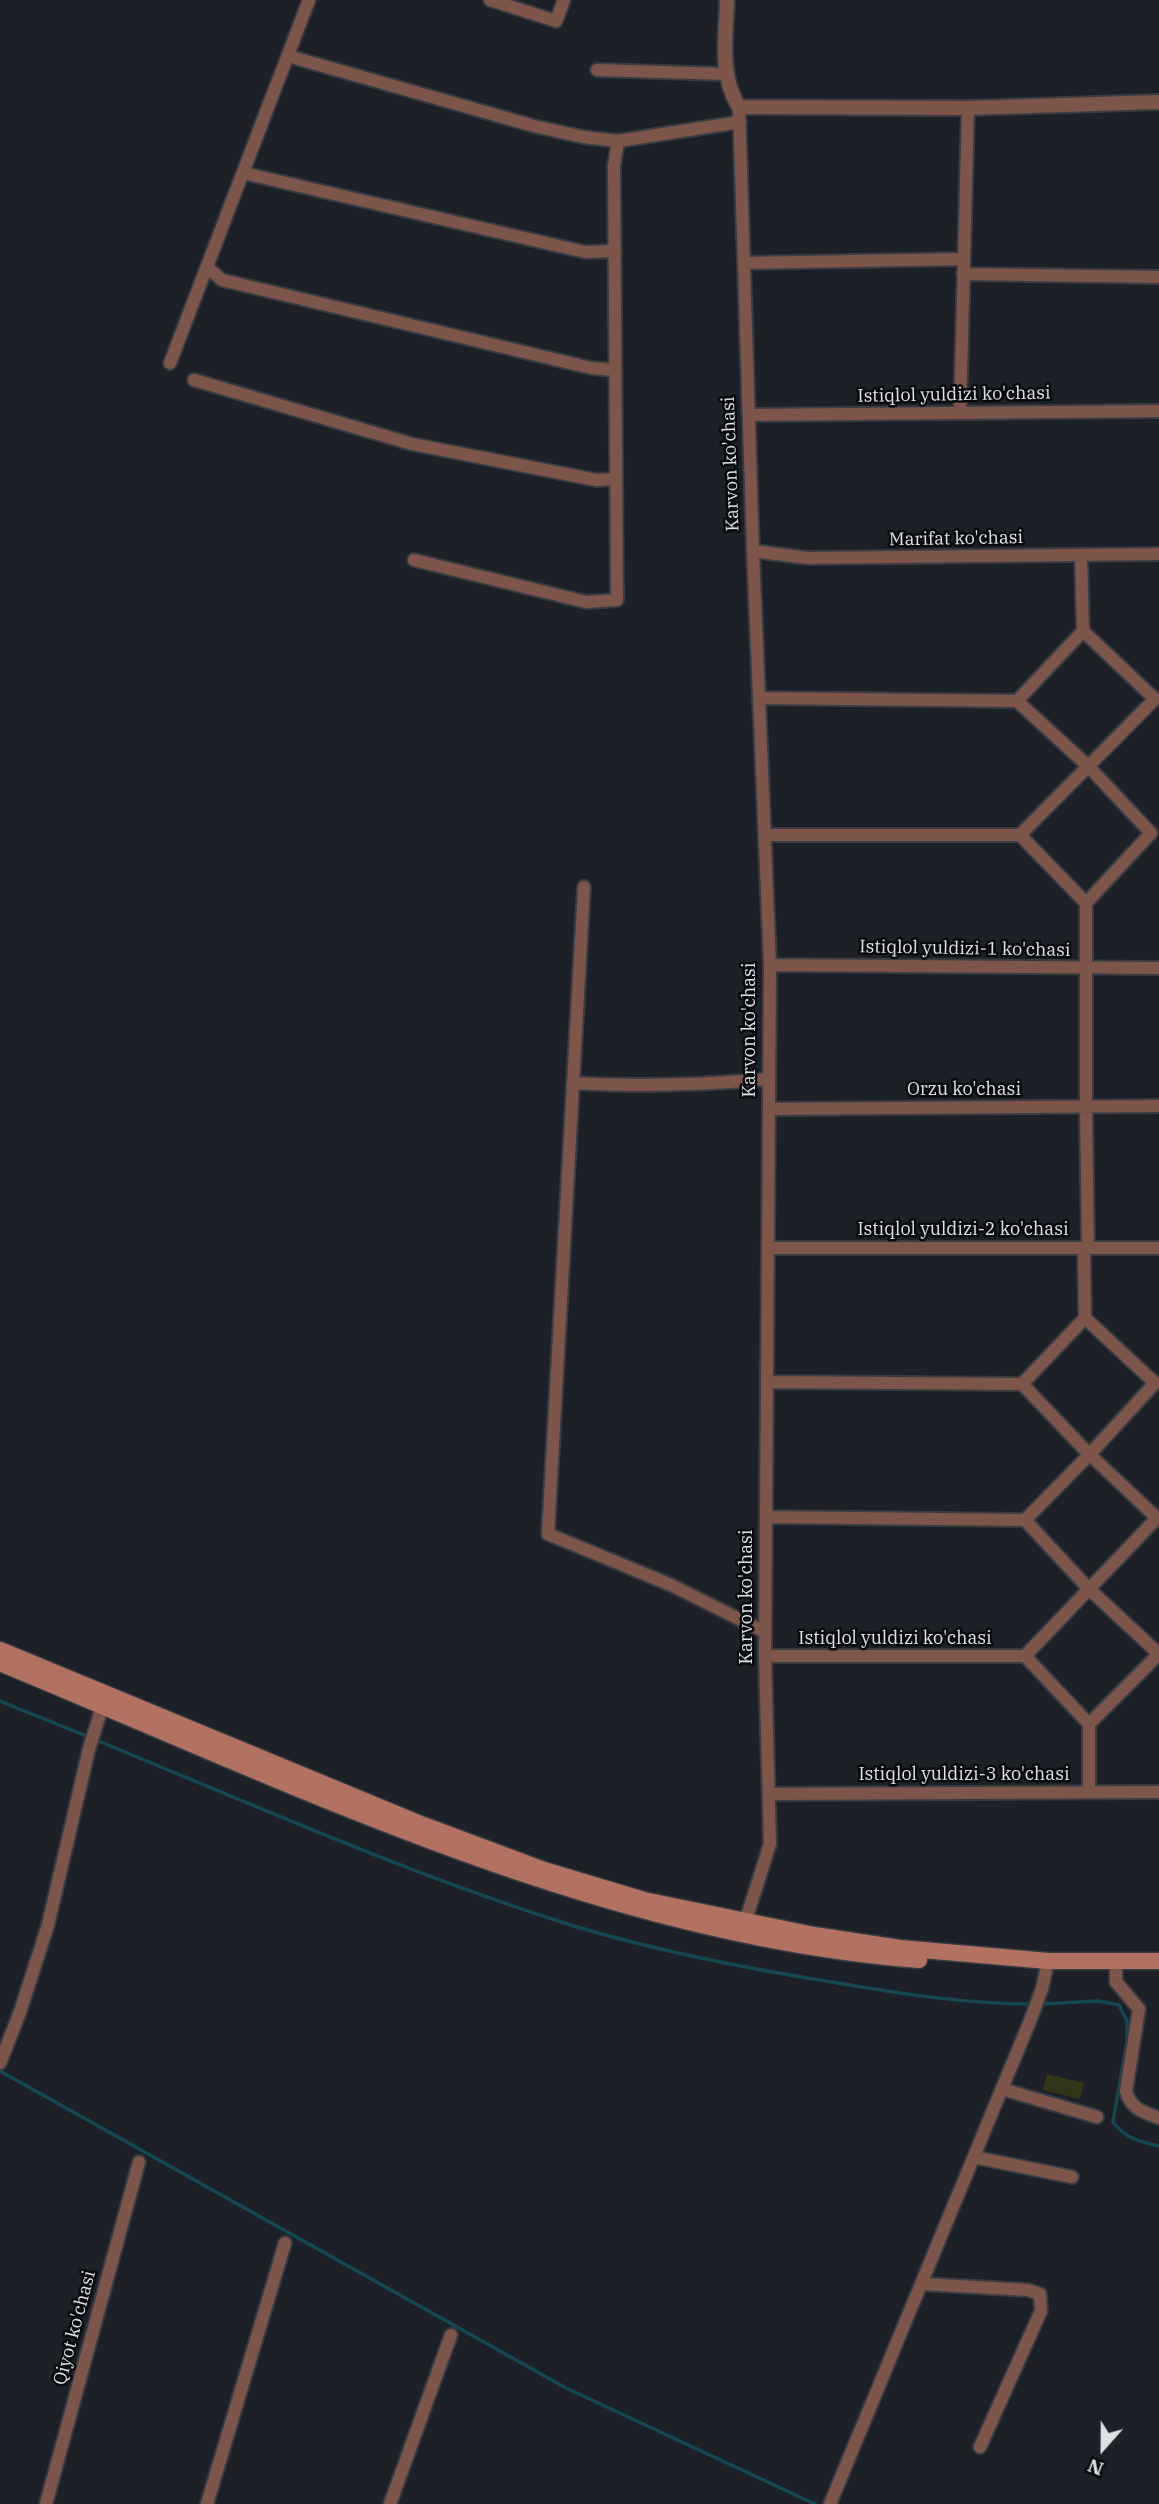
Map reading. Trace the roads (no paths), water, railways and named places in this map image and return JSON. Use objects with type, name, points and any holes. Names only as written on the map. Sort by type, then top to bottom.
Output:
[{"type":"main road","points":[[0,1650],[105,1700]]},
{"type":"main road","points":[[0,1663],[105,1700],[544,1870],[743,1927],[1047,1965],[1159,1969]]},
{"type":"main road","points":[[1047,1965],[1159,1961]]},
{"type":"street","points":[[170,363],[309,0]]},
{"type":"street","points":[[490,0],[556,21],[564,0]]},
{"type":"street","name":"Karvon ko'chasi","points":[[727,0],[725,75],[739,115],[770,965],[765,1632],[770,1844],[743,1927]]},
{"type":"street","points":[[288,56],[534,126],[583,137],[618,141],[739,115],[1159,102]]},
{"type":"street","points":[[597,69],[725,75]]},
{"type":"street","points":[[960,413],[968,108]]},
{"type":"street","points":[[414,559],[586,602],[617,600],[614,166],[618,141]]},
{"type":"street","points":[[243,173],[585,252],[614,251]]},
{"type":"street","points":[[744,263],[963,259]]},
{"type":"street","points":[[207,267],[222,280],[591,368],[615,370]]},
{"type":"street","points":[[963,274],[1159,277]]},
{"type":"street","points":[[194,380],[412,444],[596,480],[616,478]]},
{"type":"street","name":"Istiqlol yuldizi ko'chasi","points":[[749,415],[1159,411]]},
{"type":"street","name":"Marifat ko'chasi","points":[[753,551],[808,558],[1159,554]]},
{"type":"street","points":[[1017,701],[1083,631],[1081,555]]},
{"type":"street","points":[[765,835],[1020,835],[1157,699],[1083,631]]},
{"type":"street","points":[[759,698],[1017,701],[1155,832],[1086,903]]},
{"type":"street","points":[[1020,835],[1086,903],[1085,1318],[1022,1384]]},
{"type":"street","points":[[584,887],[548,1534],[671,1586],[765,1632]]},
{"type":"street","name":"Istiqlol yuldizi-1 ko'chasi","points":[[770,965],[1159,968]]},
{"type":"street","points":[[573,1083],[643,1087],[697,1086],[769,1079]]},
{"type":"street","name":"Orzu ko'chasi","points":[[769,1109],[1159,1106]]},
{"type":"street","name":"Istiqlol yuldizi-2 ko'chasi","points":[[768,1248],[1159,1248]]},
{"type":"street","points":[[766,1517],[1026,1520],[1157,1383],[1085,1318]]},
{"type":"street","points":[[767,1382],[1022,1384],[1090,1454],[1158,1518],[1025,1656],[1088,1724],[1088,1793]]},
{"type":"street","points":[[1026,1520],[1088,1588],[1159,1654],[1088,1724]]},
{"type":"street","name":"Istiqlol yuldizi ko'chasi","points":[[765,1656],[1025,1656]]},
{"type":"street","points":[[1,2060],[48,1925],[89,1749],[105,1700]]},
{"type":"street","name":"Istiqlol yuldizi-3 ko'chasi","points":[[770,1794],[1159,1792]]},
{"type":"street","points":[[832,2500],[1034,2011],[1047,1965]]},
{"type":"street","points":[[1116,1969],[1116,1982],[1139,2009],[1126,2091],[1129,2101],[1136,2109],[1159,2119]]},
{"type":"street","points":[[1002,2089],[1097,2117]]},
{"type":"street","points":[[974,2157],[1072,2177]]},
{"type":"street","name":"Qiyot ko'chasi","points":[[46,2504],[139,2162]]},
{"type":"street","points":[[207,2504],[285,2243]]},
{"type":"street","points":[[922,2284],[1028,2290],[1040,2294],[1041,2311],[980,2447]]},
{"type":"street","points":[[390,2504],[451,2335]]},
{"type":"waterway","points":[[0,1701],[89,1737]]},
{"type":"waterway","points":[[96,1740],[393,1862],[574,1926],[639,1944],[771,1972],[910,1994],[1032,2004]]},
{"type":"waterway","points":[[1040,2004],[1098,2001],[1119,2005],[1127,2021],[1127,2041],[1113,2122],[1128,2136],[1159,2146]]},
{"type":"waterway","points":[[0,2071],[566,2388],[815,2504]]}]
